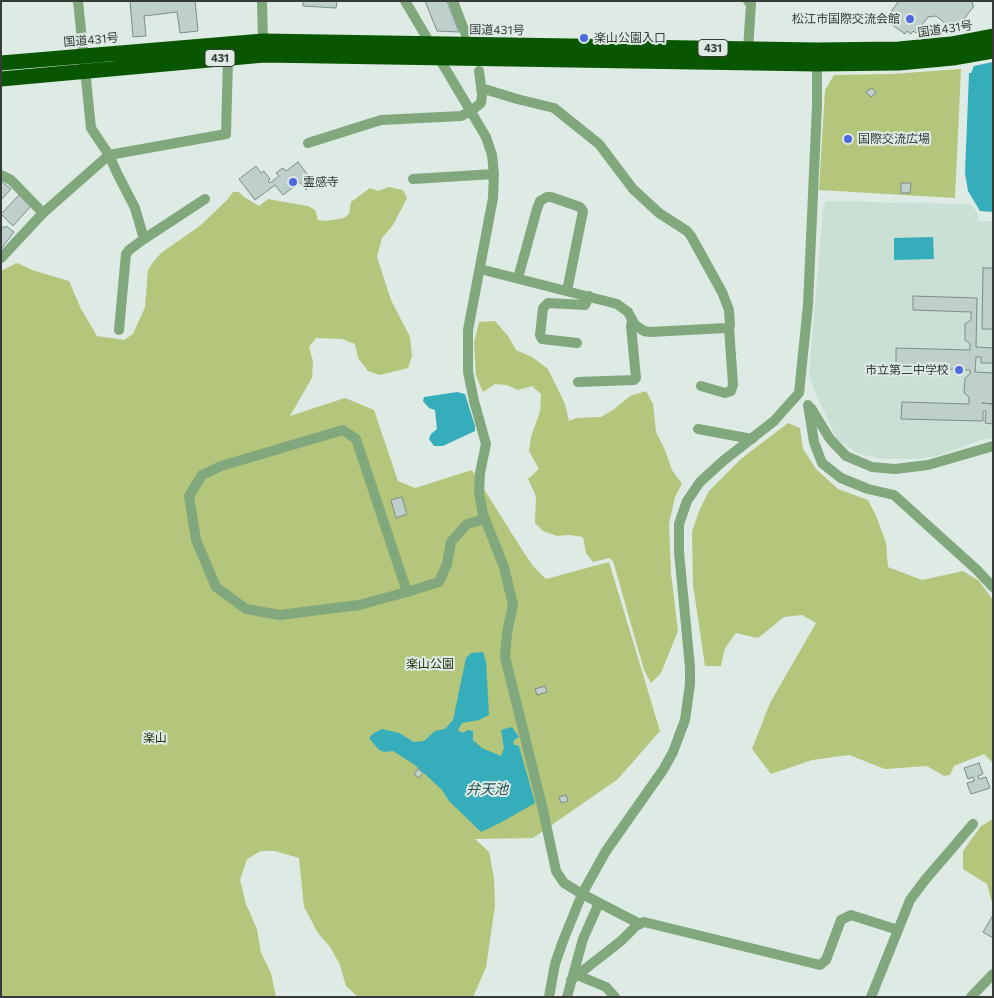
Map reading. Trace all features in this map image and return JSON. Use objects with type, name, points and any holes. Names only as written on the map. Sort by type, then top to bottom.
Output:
[{"type":"highway","name":"国道431号","points":[[1,63],[85,63],[298,55],[440,59],[817,57],[951,44],[993,36]]},
{"type":"highway","name":"国道431号","points":[[1,78],[85,63],[263,41],[748,49],[817,57],[899,63],[954,58],[993,51]]},
{"type":"street","points":[[78,1],[91,128],[109,155],[135,208],[144,239]]},
{"type":"street","points":[[262,1],[263,41]]},
{"type":"street","points":[[406,1],[486,137],[492,154],[494,174],[493,198],[468,330],[468,372],[486,444],[480,473],[479,493],[485,519],[504,567],[513,605],[507,633],[505,657],[539,792],[556,871],[564,883],[640,924]]},
{"type":"street","points":[[453,1],[466,35]]},
{"type":"street","points":[[748,1],[751,4],[748,49]]},
{"type":"street","points":[[549,997],[563,941],[582,894],[606,851],[663,770],[673,752],[685,720],[690,667],[679,552],[679,524],[687,501],[700,482],[723,461],[774,421],[800,393],[808,296],[817,105],[817,57]]},
{"type":"street","points":[[1,258],[43,213],[109,155],[226,134],[228,58]]},
{"type":"street","points":[[308,143],[381,120],[461,116],[480,103],[479,71]]},
{"type":"street","points":[[481,88],[554,108],[599,144],[633,189],[645,201],[687,231],[691,236],[727,302],[730,318],[733,384],[731,391],[725,393],[700,386]]},
{"type":"street","points":[[413,179],[494,174]]},
{"type":"street","points":[[1,175],[11,180],[43,213]]},
{"type":"street","points":[[518,278],[540,201],[551,197],[580,207],[583,211],[567,291]]},
{"type":"street","points":[[119,330],[126,254],[144,239],[205,199]]},
{"type":"street","points":[[480,269],[617,304],[628,312],[632,321],[640,329],[650,332],[729,327]]},
{"type":"street","points":[[577,343],[542,339],[540,335],[543,308],[548,303],[585,305],[589,296]]},
{"type":"street","points":[[578,382],[634,380],[636,378],[630,326],[632,321]]},
{"type":"street","points":[[800,393],[830,439],[846,456],[872,467],[895,469],[928,465],[993,446]]},
{"type":"street","points":[[808,405],[814,442],[822,463],[841,478],[868,489],[894,495],[977,570],[993,587]]},
{"type":"street","points":[[698,428],[752,439]]},
{"type":"street","points":[[407,592],[356,439],[342,430],[221,466],[202,475],[188,496],[196,540],[216,587],[246,609],[280,615],[359,604],[407,592],[439,582],[447,564],[451,542],[467,524],[485,519]]},
{"type":"street","points":[[871,997],[910,900],[973,824]]},
{"type":"street","points":[[568,997],[583,939],[599,903]]},
{"type":"street","points":[[574,977],[640,924],[649,922],[820,965],[826,960],[842,920],[851,915],[898,930]]},
{"type":"street","points":[[971,997],[993,974]]},
{"type":"street","points":[[574,977],[606,987],[615,997]]},
{"type":"shaded area","points":[[826,201],[970,204],[977,212],[979,221],[993,222],[993,438],[984,439],[937,456],[919,459],[882,459],[857,453],[837,439],[809,375],[823,209]]},
{"type":"green space","name":"国際交流広場","points":[[961,69],[955,198],[819,190],[825,90],[834,75],[891,74]]},
{"type":"green space","name":"楽山","points":[[389,187],[403,190],[407,198],[393,225],[382,238],[377,257],[391,300],[410,337],[412,356],[408,368],[380,375],[368,371],[358,358],[355,344],[342,339],[316,338],[309,347],[313,361],[312,378],[290,416],[345,398],[374,410],[398,481],[415,488],[472,470],[533,566],[546,579],[609,562],[660,731],[618,779],[533,838],[475,839],[489,852],[494,878],[495,906],[486,967],[473,997],[358,997],[346,986],[340,965],[330,947],[318,933],[304,907],[299,858],[275,851],[261,851],[247,859],[240,880],[246,904],[257,929],[261,953],[271,973],[276,997],[1,997],[1,271],[17,263],[35,271],[69,281],[81,309],[97,336],[124,340],[133,334],[145,307],[148,270],[154,261],[161,253],[201,225],[233,192],[239,192],[259,206],[268,199],[308,206],[315,210],[318,220],[326,221],[344,218],[349,214],[351,202],[370,188],[378,191]]},
{"type":"green space","points":[[495,321],[508,336],[516,350],[532,357],[548,369],[565,404],[569,421],[576,418],[601,417],[630,396],[646,391],[653,404],[656,432],[672,470],[682,484],[675,497],[669,524],[671,573],[678,631],[661,673],[651,683],[644,670],[613,561],[609,558],[593,562],[586,553],[583,537],[557,536],[543,531],[535,523],[536,496],[528,479],[539,469],[529,451],[531,437],[540,412],[541,394],[532,386],[518,390],[507,385],[495,384],[483,392],[476,376],[474,343],[479,322]]},
{"type":"green space","points":[[788,423],[800,428],[803,449],[816,469],[838,489],[868,500],[886,543],[888,567],[922,580],[963,571],[979,581],[993,600],[993,763],[984,754],[954,766],[950,775],[944,776],[927,766],[885,769],[849,755],[812,760],[771,774],[752,749],[770,703],[816,623],[802,615],[784,617],[758,638],[736,633],[725,648],[721,666],[705,666],[693,585],[692,532],[699,511],[709,491],[741,459]]},
{"type":"green space","points":[[993,819],[993,906],[987,884],[963,869],[963,851],[981,826]]},
{"type":"water","points":[[993,62],[993,212],[980,211],[968,191],[965,173],[969,73],[971,73],[974,66]]},
{"type":"water","points":[[933,237],[934,259],[894,260],[894,238]]},
{"type":"water","points":[[457,392],[465,394],[475,431],[443,446],[434,446],[429,439],[431,434],[437,429],[435,410],[429,408],[423,401],[424,397]]},
{"type":"water","name":"弁天池","points":[[483,652],[486,661],[489,715],[479,720],[462,723],[458,730],[462,733],[468,730],[473,731],[473,740],[482,748],[501,756],[504,748],[501,730],[512,727],[519,737],[514,740],[513,744],[519,746],[535,803],[481,832],[449,801],[442,790],[415,765],[393,751],[384,752],[378,749],[369,738],[382,729],[399,733],[414,742],[424,741],[435,731],[445,729],[453,720],[466,658],[471,653]]},
{"type":"building","points":[[130,1],[195,1],[198,31],[180,33],[177,12],[144,16],[146,36],[133,37]]},
{"type":"building","points":[[303,1],[337,1],[336,8],[303,6]]},
{"type":"building","points":[[425,1],[447,1],[459,32],[437,31]]},
{"type":"building","name":"松江市国際交流会館","points":[[899,1],[973,1],[972,4],[974,6],[957,28],[955,26],[952,29],[936,16],[928,17],[916,33],[913,31],[911,34],[907,31],[905,34],[891,24],[894,20],[891,17],[893,15],[890,13]]},
{"type":"building","points":[[872,88],[876,93],[871,97],[866,92]]},
{"type":"building","name":"霊感寺","points":[[298,162],[314,183],[306,190],[300,182],[283,195],[275,185],[255,200],[239,179],[256,166],[261,173],[264,171],[270,179],[268,181],[270,183],[279,176],[276,173],[283,168],[286,171]]},
{"type":"building","points":[[1,181],[11,189],[1,200]]},
{"type":"building","points":[[901,183],[911,183],[910,193],[901,193]]},
{"type":"building","points":[[19,195],[31,206],[13,226],[1,214]]},
{"type":"building","points":[[1,226],[4,228],[6,226],[14,232],[1,249]]},
{"type":"building","points":[[983,268],[993,268],[993,329],[982,329]]},
{"type":"building","points":[[913,296],[977,298],[976,347],[993,348],[993,363],[981,363],[981,357],[976,357],[975,372],[993,373],[993,424],[985,423],[986,411],[983,411],[983,421],[901,419],[902,402],[969,404],[969,397],[964,393],[965,378],[970,374],[970,370],[896,367],[896,348],[970,350],[970,344],[965,340],[965,324],[971,320],[971,312],[913,310]]},
{"type":"building","points":[[402,497],[407,514],[396,518],[391,500]]},
{"type":"building","points":[[545,686],[547,692],[537,695],[535,689]]},
{"type":"building","points":[[979,763],[983,774],[978,776],[979,779],[986,777],[990,788],[971,794],[967,783],[974,781],[973,777],[968,779],[964,768]]},
{"type":"building","points":[[418,769],[423,773],[419,778],[414,774]]},
{"type":"building","points":[[566,795],[568,801],[561,803],[559,797]]},
{"type":"building","points":[[993,915],[993,938],[983,932]]},
{"type":"place","name":"松江市国際交流会館","points":[[910,19]]},
{"type":"place","name":"楽山公園入口","points":[[584,38]]},
{"type":"place","name":"国際交流広場","points":[[848,139]]},
{"type":"place","name":"霊感寺","points":[[293,182]]},
{"type":"place","name":"市立第二中学校","points":[[959,370]]},
{"type":"park label","name":"楽山公園","points":[[430,664]]}]
